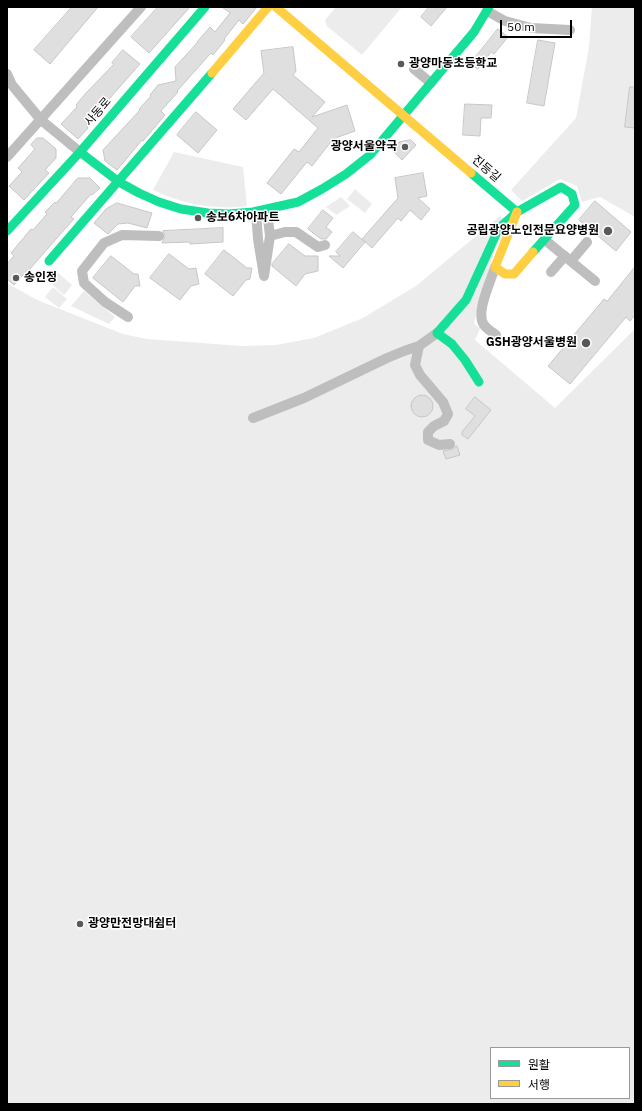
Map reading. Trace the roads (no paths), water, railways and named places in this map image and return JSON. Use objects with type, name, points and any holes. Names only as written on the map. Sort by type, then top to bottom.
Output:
[{"type":"street","points":[[7,157],[141,7]]},
{"type":"street","name":"사동로","points":[[9,226],[80,152],[205,7]]},
{"type":"street","points":[[49,261],[190,100],[268,7]]},
{"type":"street","name":"진등길","points":[[276,7],[517,212]]},
{"type":"street","points":[[7,74],[12,85],[41,120],[118,182],[159,202],[181,209],[208,214],[256,212],[298,202],[346,174],[370,155],[474,32],[488,9],[505,21],[531,28],[570,30]]},
{"type":"street","points":[[414,69],[431,83]]},
{"type":"street","points":[[253,418],[304,398],[392,356],[419,346],[437,333],[466,300],[499,228],[517,212],[562,187],[572,194],[575,205],[514,274],[505,274],[495,267]]},
{"type":"street","points":[[256,212],[258,239],[264,276],[270,236],[267,210]]},
{"type":"street","points":[[496,335],[484,325],[481,318],[482,306],[495,267],[517,212]]},
{"type":"street","points":[[270,236],[285,232],[296,232],[318,247],[325,245]]},
{"type":"street","points":[[128,317],[105,302],[84,284],[82,271],[104,243],[122,235],[159,236]]},
{"type":"street","points":[[544,240],[595,281]]},
{"type":"street","points":[[551,272],[587,242]]},
{"type":"street","points":[[437,333],[452,344],[465,360],[478,382]]},
{"type":"street","points":[[419,346],[415,365],[420,375],[443,402],[448,414],[444,421],[434,426],[428,432],[428,440],[439,446],[450,444]]},
{"type":"place","name":"광양마동초등학교","points":[[401,64]]},
{"type":"place","name":"광양서울약국","points":[[405,147]]},
{"type":"place","name":"송보6차아파트","points":[[198,218]]},
{"type":"place","name":"공립광양노인전문요양병원","points":[[608,231]]},
{"type":"place","name":"송인정","points":[[16,278]]},
{"type":"place","name":"GSH광양서울병원","points":[[586,343]]},
{"type":"place","name":"광양만전망대쉼터","points":[[80,924]]}]
